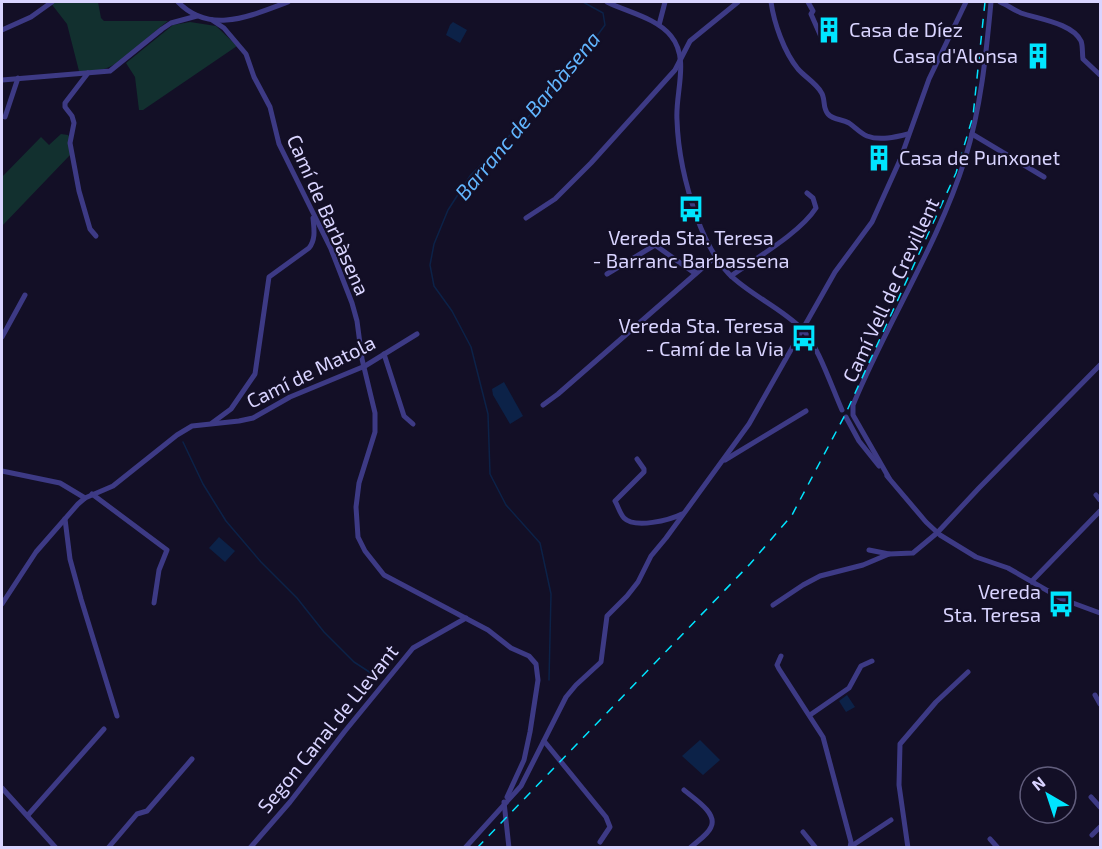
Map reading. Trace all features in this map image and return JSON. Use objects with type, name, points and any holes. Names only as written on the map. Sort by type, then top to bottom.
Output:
[{"type":"street","points":[[2,30],[31,17],[51,2]]},
{"type":"street","points":[[178,2],[196,16],[212,20],[244,16],[288,2]]},
{"type":"street","points":[[607,2],[659,25],[671,35],[681,57],[677,120],[680,152],[687,188],[698,220],[716,256],[731,276],[802,329],[817,353],[842,410]]},
{"type":"street","points":[[659,25],[665,2]]},
{"type":"street","points":[[526,218],[555,199],[591,163],[675,70],[690,41],[738,2]]},
{"type":"street","points":[[771,2],[777,26],[790,57],[799,70],[821,91],[828,114],[847,122],[868,136],[878,138],[908,134]]},
{"type":"street","points":[[808,2],[822,39]]},
{"type":"street","points":[[465,848],[504,802],[521,786],[535,764],[566,697],[601,662],[607,616],[632,589],[647,562],[721,463],[764,400],[835,272],[872,222],[896,170],[929,79],[966,2]]},
{"type":"street","name":"Camí Vell de Crevillent","points":[[889,478],[853,415],[853,405],[950,201],[972,134],[980,98],[991,2]]},
{"type":"street","points":[[1000,2],[1071,31],[1079,37],[1083,59],[1091,69],[1101,75]]},
{"type":"street","points":[[2,80],[110,71],[171,23],[196,16]]},
{"type":"street","name":"Camí de Barbàsena","points":[[212,20],[224,28],[246,54],[254,77],[270,107],[279,144],[332,249],[352,303],[375,413],[375,432],[359,483],[356,507],[358,537],[364,551],[384,575],[488,630],[511,648],[529,656],[536,664],[538,670],[536,703],[524,760],[504,802]]},
{"type":"street","points":[[88,73],[65,103],[65,107],[74,123],[70,143],[90,230],[96,236]]},
{"type":"street","points":[[5,117],[18,78]]},
{"type":"street","points":[[972,134],[1044,177]]},
{"type":"street","points":[[731,276],[798,228],[814,212],[816,204],[807,193]]},
{"type":"street","points":[[211,424],[231,409],[255,374],[269,277],[313,244],[315,235],[313,214]]},
{"type":"street","points":[[608,274],[655,245],[693,272],[700,270]]},
{"type":"street","points":[[543,405],[716,256]]},
{"type":"street","points":[[2,337],[25,295]]},
{"type":"street","name":"Camí de Matola","points":[[2,604],[36,552],[85,498],[113,486],[177,435],[192,426],[253,418],[290,397],[365,366],[417,334]]},
{"type":"street","points":[[384,354],[404,416],[413,424]]},
{"type":"street","points":[[869,550],[889,554],[913,553],[937,533],[1101,365]]},
{"type":"street","points":[[721,463],[806,411]]},
{"type":"street","points":[[846,417],[859,441],[937,533],[976,557],[1008,568],[1062,599],[1101,614]]},
{"type":"street","points":[[637,459],[644,472],[615,501],[623,518],[628,521],[647,523],[670,519],[683,513]]},
{"type":"street","points":[[2,471],[60,483],[85,498]]},
{"type":"street","points":[[92,494],[167,550],[159,570],[154,603]]},
{"type":"street","points":[[1031,582],[1101,511]]},
{"type":"street","points":[[65,519],[70,559],[117,716]]},
{"type":"street","points":[[773,605],[820,576],[863,565],[889,554]]},
{"type":"street","name":"Segon Canal de Llevant","points":[[250,848],[414,648],[466,618]]},
{"type":"street","points":[[781,656],[777,664],[779,669],[824,737],[850,847],[891,820]]},
{"type":"street","points":[[810,715],[849,688],[861,666],[872,661]]},
{"type":"street","points":[[908,848],[899,785],[900,744],[936,702],[968,672]]},
{"type":"street","points":[[1095,695],[1101,704]]},
{"type":"street","points":[[28,815],[104,729]]},
{"type":"street","points":[[544,741],[606,817],[610,827],[600,842]]},
{"type":"street","points":[[108,848],[137,814],[147,812],[192,759]]},
{"type":"street","points":[[2,788],[56,848]]},
{"type":"street","points":[[684,790],[710,814],[713,822],[711,829],[690,848]]},
{"type":"street","points":[[1091,797],[1101,807]]},
{"type":"street","points":[[504,802],[509,848]]},
{"type":"street","points":[[1092,835],[1101,827]]},
{"type":"street","points":[[803,832],[816,848]]},
{"type":"street","points":[[990,839],[998,848]]},
{"type":"green space","points":[[50,2],[98,2],[101,18],[104,21],[168,21],[114,65],[100,70],[79,71],[67,24]]},
{"type":"green space","points":[[190,22],[216,26],[237,46],[143,110],[139,110],[135,77],[126,63],[173,25]]},
{"type":"green space","points":[[61,134],[68,135],[70,138],[70,155],[2,226],[2,177],[41,137],[49,145]]},
{"type":"water","points":[[453,22],[467,30],[460,43],[446,35]]},
{"type":"water","points":[[504,382],[523,416],[510,424],[493,395],[492,389]]},
{"type":"water","points":[[219,537],[235,551],[225,562],[209,548]]},
{"type":"water","points":[[847,695],[855,707],[846,712],[839,701]]},
{"type":"water","points":[[700,740],[720,760],[703,775],[682,756]]},
{"type":"waterway","name":"Barranc de Barbàsena","points":[[549,680],[551,594],[540,543],[506,505],[490,474],[488,414],[471,347],[452,311],[434,286],[430,265],[434,244],[448,210],[470,176],[565,79],[605,25],[603,13],[583,2],[577,2]]},
{"type":"waterway","points":[[183,442],[203,484],[226,521],[261,562],[297,598],[324,632],[354,662],[374,675]]},
{"type":"railway","points":[[477,848],[750,564],[792,515],[845,415],[956,173],[973,116],[985,2]]},
{"type":"place","name":"Casa de Díez","points":[[829,30]]},
{"type":"place","name":"Casa d'Alonsa","points":[[1038,56]]},
{"type":"place","name":"Casa de Punxonet","points":[[879,158]]},
{"type":"place","name":"Vereda Sta. Teresa - Barranc Barbassena","points":[[691,209]]},
{"type":"place","name":"Vereda Sta. Teresa - Camí de la Via","points":[[804,338]]},
{"type":"place","name":"Vereda Sta. Teresa","points":[[1061,604]]}]
